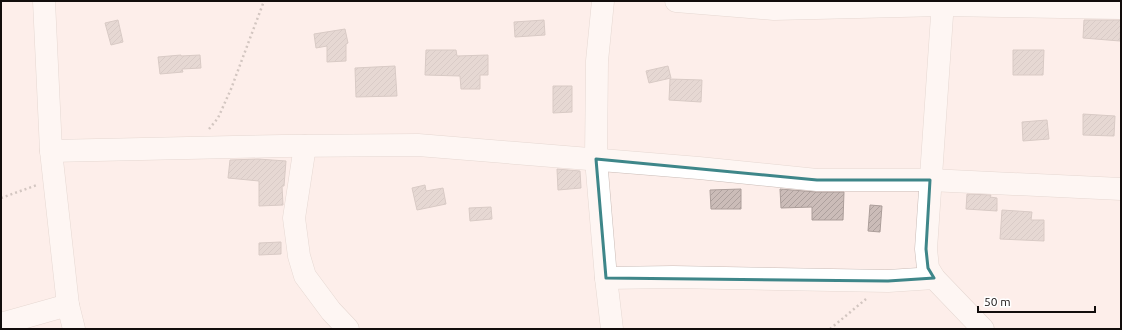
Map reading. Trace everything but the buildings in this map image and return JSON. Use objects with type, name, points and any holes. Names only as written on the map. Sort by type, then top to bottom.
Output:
[{"type":"street","points":[[44,1],[51,151],[68,305],[74,329]]},
{"type":"street","points":[[603,1],[597,61],[596,159],[612,329]]},
{"type":"street","points":[[676,1],[774,9],[942,3],[1121,8]]},
{"type":"street","points":[[942,3],[926,248],[928,268],[934,278],[983,329]]},
{"type":"street","points":[[51,151],[418,145],[699,168],[817,180],[930,180],[1121,189]]},
{"type":"street","points":[[305,146],[294,218],[299,256],[305,276],[331,311],[348,329]]},
{"type":"street","points":[[606,278],[673,277],[888,281],[934,278]]},
{"type":"street","points":[[1,324],[68,305]]},
{"type":"path","points":[[193,148],[218,118],[231,89],[264,1]]},
{"type":"path","points":[[1,198],[54,179]]},
{"type":"path","points":[[830,329],[888,281]]},
{"type":"highlighted area","points":[[596,159],[817,180],[930,180],[926,249],[928,268],[934,278],[888,281],[606,278]]}]
